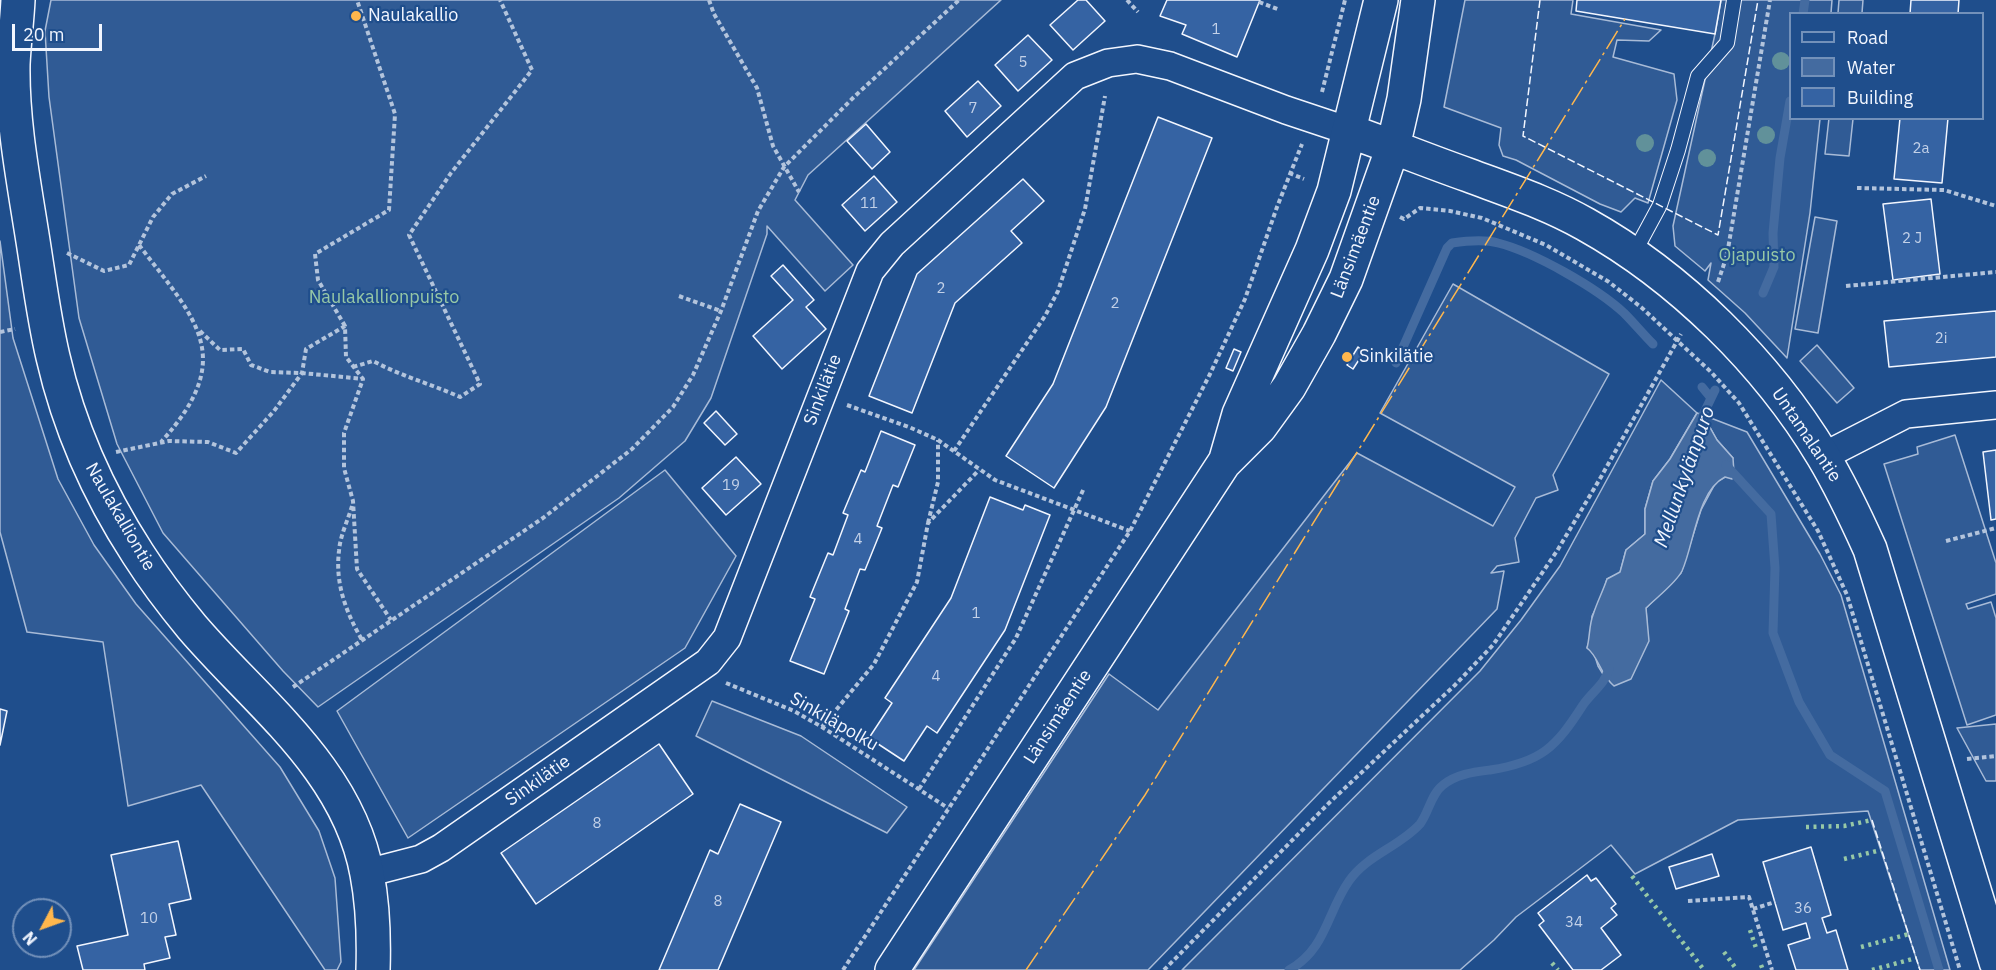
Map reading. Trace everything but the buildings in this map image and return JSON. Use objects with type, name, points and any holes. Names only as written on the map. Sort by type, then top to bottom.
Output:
[{"type":"street","name":"Naulakalliontie","points":[[18,0],[13,64],[20,159],[53,357],[76,433],[93,474],[114,514],[158,583],[193,628],[269,707],[321,769],[340,801],[354,830],[367,873],[374,926],[373,970]]},
{"type":"street","name":"Länsimäentie","points":[[1224,463],[1239,414],[1316,240],[1334,191],[1381,0]]},
{"type":"street","name":"Länsimäentie","points":[[892,970],[1224,463],[1260,427],[1283,395],[1319,334],[1346,279],[1393,147],[1404,99],[1418,0]]},
{"type":"street","name":"Sinkilätie","points":[[367,873],[421,859],[441,848],[708,662],[727,638],[870,272],[892,244],[1075,76],[1108,63],[1137,59],[1170,66],[1349,131]]},
{"type":"street","name":"Untamalantie","points":[[1349,131],[1537,200],[1585,224],[1633,255],[1701,309],[1744,350],[1804,426],[1844,493],[1870,549],[1996,962]]},
{"type":"street","points":[[1824,456],[1906,414],[1996,405]]},
{"type":"lane","points":[[1633,255],[1660,205],[1698,76],[1727,43],[1734,0]]},
{"type":"path","points":[[357,0],[395,114],[389,210],[315,254],[318,280],[345,326],[346,357],[363,379]]},
{"type":"path","points":[[353,367],[373,361],[399,375],[434,385],[460,397],[480,384],[409,235],[451,173],[532,70],[500,0]]},
{"type":"path","points":[[709,0],[714,14],[757,88],[773,146],[799,192]]},
{"type":"path","points":[[288,691],[543,518],[632,449],[673,407],[693,375],[721,311],[758,211],[784,167],[855,96],[958,0]]},
{"type":"path","points":[[1127,0],[1138,12]]},
{"type":"path","points":[[843,970],[1130,531],[1200,394],[1245,299],[1277,207],[1325,84],[1345,0]]},
{"type":"path","points":[[1715,292],[1726,255],[1770,0]]},
{"type":"path","points":[[1259,2],[1280,10]]},
{"type":"path","points":[[954,451],[1045,316],[1058,291],[1085,209],[1107,86],[1108,63]]},
{"type":"path","points":[[58,249],[104,271],[129,264],[153,217],[172,194],[206,176]]},
{"type":"path","points":[[1857,188],[1944,190],[1996,206]]},
{"type":"path","points":[[1396,215],[1404,219],[1420,208],[1450,211],[1482,218],[1546,245],[1609,282],[1642,308],[1711,372],[1739,403],[1807,512],[1847,595],[1960,970]]},
{"type":"path","points":[[139,245],[186,307],[199,331],[205,358],[191,402],[181,420],[161,442]]},
{"type":"path","points":[[1846,286],[1996,272]]},
{"type":"path","points":[[679,296],[721,311]]},
{"type":"path","points":[[110,454],[169,441],[208,442],[236,453],[274,411],[302,373],[306,349],[345,326]]},
{"type":"path","points":[[199,331],[220,350],[243,349],[251,365],[270,372],[363,379]]},
{"type":"path","points":[[1164,970],[1330,801],[1455,685],[1493,645],[1526,599],[1568,533],[1677,340]]},
{"type":"path","points":[[363,379],[344,433],[344,468],[353,501],[357,569],[391,620]]},
{"type":"path","points":[[822,395],[938,440],[995,480],[1130,531]]},
{"type":"path","points":[[822,727],[874,664],[917,582],[938,482],[938,440]]},
{"type":"path","points":[[928,523],[979,470]]},
{"type":"path","points":[[919,789],[1016,638],[1084,488]]},
{"type":"path","points":[[353,501],[339,549],[338,581],[347,614],[362,640]]},
{"type":"path","points":[[1946,541],[1996,528]]},
{"type":"path","name":"Sinkiläpolku","points":[[708,662],[722,681],[794,711],[948,808]]},
{"type":"path","points":[[1965,759],[1996,756]]},
{"type":"path","points":[[1688,901],[1749,897],[1772,970]]},
{"type":"path","points":[[1753,909],[1775,902]]},
{"type":"shaded area","name":"Naulakallionpuisto","points":[[51,0],[1001,0],[808,175],[795,200],[853,265],[825,291],[767,226],[767,234],[711,398],[685,441],[619,498],[318,707],[283,671],[163,533],[117,444],[79,318],[49,97],[45,31]]},
{"type":"shaded area","points":[[1465,0],[1573,0],[1571,14],[1661,30],[1649,41],[1617,40],[1613,57],[1674,74],[1677,100],[1648,203],[1635,198],[1621,212],[1600,204],[1516,160],[1503,156],[1499,145],[1501,128],[1444,107]]},
{"type":"shaded area","name":"Ojapuisto","points":[[1721,0],[1832,0],[1831,12],[1789,12],[1789,120],[1820,120],[1810,213],[1787,358],[1745,313],[1708,280],[1711,263],[1705,271],[1675,246],[1673,226]]},
{"type":"shaded area","points":[[1839,0],[1863,0],[1862,12],[1838,12]]},
{"type":"shaded area","points":[[1829,120],[1853,120],[1849,156],[1825,154]]},
{"type":"shaded area","points":[[1815,217],[1837,221],[1818,333],[1795,329]]},
{"type":"shaded area","points":[[0,241],[13,338],[58,479],[94,545],[136,604],[280,767],[319,831],[335,878],[341,962],[337,970],[325,970],[201,785],[128,806],[103,642],[27,632],[0,532]]},
{"type":"shaded area","points":[[1453,284],[1609,374],[1553,475],[1558,490],[1536,498],[1515,538],[1519,562],[1497,566],[1491,573],[1504,571],[1497,609],[1148,970],[914,970],[1109,674],[1158,710],[1357,453],[1493,526],[1515,487],[1380,413]]},
{"type":"shaded area","points":[[1817,345],[1854,388],[1837,403],[1800,361]]},
{"type":"shaded area","points":[[1661,380],[1697,413],[1670,459],[1653,481],[1645,509],[1645,534],[1626,550],[1620,573],[1607,579],[1592,616],[1591,636],[1587,648],[1594,653],[1598,666],[1606,679],[1648,641],[1646,608],[1681,573],[1701,510],[1716,482],[1725,477],[1733,458],[1717,440],[1703,415],[1747,432],[1820,554],[1841,595],[1950,970],[1920,970],[1868,811],[1738,820],[1635,874],[1611,845],[1516,917],[1460,970],[1182,970],[1480,671],[1560,566]]},
{"type":"shaded area","points":[[1955,435],[1996,563],[1996,594],[1966,604],[1968,609],[1991,602],[1996,618],[1996,715],[1967,725],[1884,464],[1918,454],[1917,447]]},
{"type":"shaded area","points":[[665,470],[736,556],[685,648],[408,838],[337,711]]},
{"type":"shaded area","points":[[712,701],[801,736],[907,807],[887,833],[696,736]]},
{"type":"shaded area","points":[[1996,724],[1996,781],[1986,781],[1957,728]]},
{"type":"water","points":[[1697,413],[1703,415],[1717,440],[1733,458],[1734,473],[1732,479],[1725,477],[1708,494],[1702,506],[1682,571],[1671,585],[1646,608],[1649,641],[1631,679],[1614,686],[1587,648],[1592,619],[1607,579],[1620,572],[1626,550],[1645,534],[1645,509],[1653,481],[1670,459]]},
{"type":"waterway","name":"Mellunkylänpuro","points":[[1803,12],[1805,0]]},
{"type":"waterway","name":"Mellunkylänpuro","points":[[1763,293],[1774,267],[1773,233],[1780,158],[1789,107]]},
{"type":"waterway","points":[[1396,363],[1447,248],[1452,243],[1469,241],[1493,242],[1513,248],[1564,272],[1612,303],[1653,344]]},
{"type":"waterway","points":[[1702,387],[1711,398]]},
{"type":"waterway","name":"Mellunkylänpuro","points":[[1701,426],[1703,415],[1715,390]]},
{"type":"waterway","points":[[1726,465],[1771,514],[1775,568],[1773,633],[1799,702],[1830,755],[1885,791],[1939,970]]},
{"type":"waterway","name":"Mellunkylänpuro","points":[[1289,970],[1311,952],[1325,930],[1342,893],[1356,872],[1412,832],[1420,824],[1439,789],[1448,781],[1459,776],[1508,767],[1535,757],[1546,750],[1564,732],[1601,684],[1609,669]]},
{"type":"hedge","points":[[1806,827],[1844,826],[1872,820]]},
{"type":"hedge","points":[[1844,859],[1881,850]]},
{"type":"hedge","points":[[1632,876],[1704,970]]},
{"type":"hedge","points":[[1750,930],[1756,948]]},
{"type":"hedge","points":[[1861,947],[1909,934]]},
{"type":"hedge","points":[[1724,952],[1737,970]]},
{"type":"hedge","points":[[1872,970],[1916,958]]},
{"type":"hedge","points":[[1552,963],[1558,970]]},
{"type":"hedge","points":[[1761,965],[1763,970]]},
{"type":"fence","points":[[1540,0],[1523,136],[1718,235],[1758,0]]},
{"type":"fence","points":[[1872,820],[1920,970]]},
{"type":"power","points":[[1026,970],[1145,795],[1625,19]]},
{"type":"place","name":"Naulakallio","points":[[356,16]]},
{"type":"place","name":"Sinkilätie","points":[[1347,357]]}]
